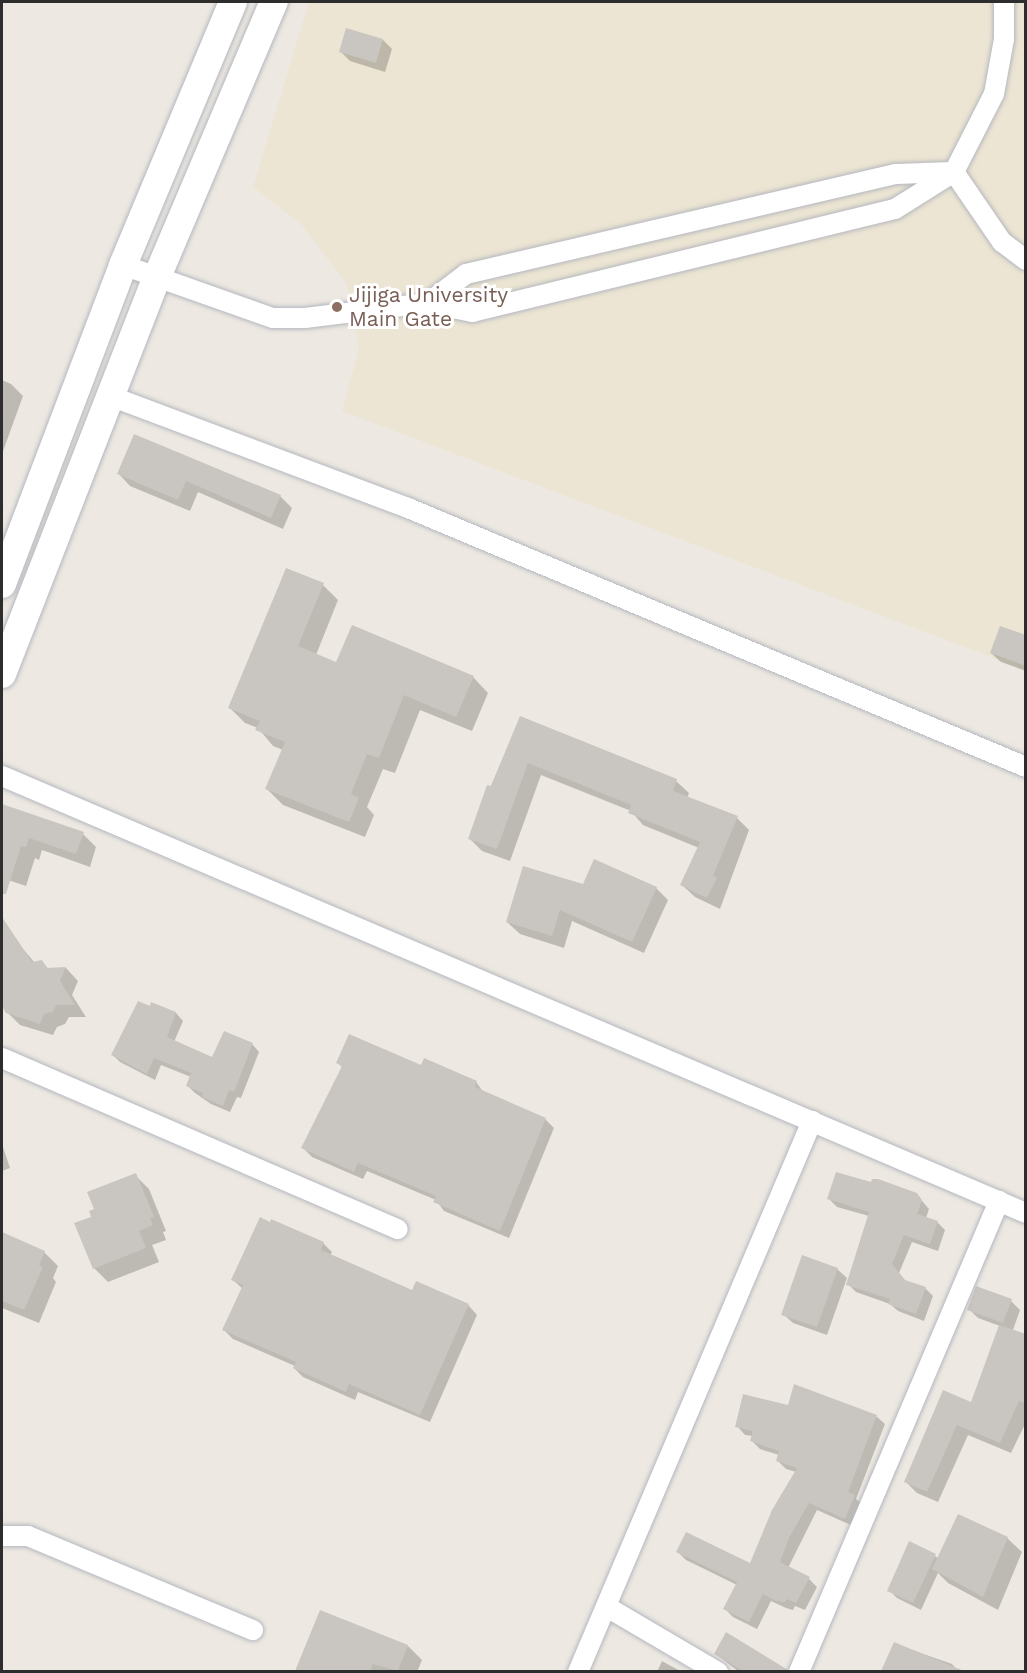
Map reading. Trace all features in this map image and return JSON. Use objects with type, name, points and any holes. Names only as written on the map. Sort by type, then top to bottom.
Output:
[{"type":"main road","points":[[2,584],[123,265],[233,2]]},
{"type":"main road","points":[[2,674],[157,277],[274,2]]},
{"type":"street","points":[[123,265],[273,318],[305,318],[428,303],[472,312],[895,209],[954,172],[994,94],[1004,39],[1004,2]]},
{"type":"street","points":[[428,303],[466,274],[896,174],[954,172]]},
{"type":"street","points":[[954,172],[1002,242],[1026,260]]},
{"type":"street","points":[[110,396],[408,508],[1026,767]]},
{"type":"street","points":[[2,776],[1026,1213]]},
{"type":"street","points":[[2,1058],[398,1229]]},
{"type":"street","points":[[578,1671],[812,1121]]},
{"type":"street","points":[[799,1671],[999,1201]]},
{"type":"street","points":[[2,1536],[28,1536],[253,1630]]},
{"type":"street","points":[[607,1606],[718,1671]]},
{"type":"shaded area","points":[[309,2],[1025,2],[1025,670],[342,411],[359,349],[347,284],[302,225],[253,187]]},
{"type":"building","points":[[346,28],[383,39],[376,63],[339,52]]},
{"type":"building","points":[[134,434],[281,495],[271,518],[186,481],[178,500],[117,474]]},
{"type":"building","points":[[286,568],[324,583],[298,646],[336,662],[352,625],[474,676],[456,717],[404,695],[379,758],[367,754],[351,794],[359,798],[349,822],[265,789],[285,742],[255,730],[260,721],[228,708]]},
{"type":"building","points":[[1000,626],[1026,635],[1026,666],[990,653]]},
{"type":"building","points":[[520,716],[677,779],[673,791],[738,816],[713,876],[717,878],[707,898],[680,885],[700,842],[628,813],[631,805],[528,763],[497,849],[468,839],[487,785],[491,786]]},
{"type":"building","points":[[2,804],[84,832],[76,854],[29,838],[26,847],[21,846],[6,894],[2,894]]},
{"type":"building","points":[[594,859],[657,887],[632,942],[560,910],[552,936],[506,922],[523,866],[583,884]]},
{"type":"building","points":[[2,917],[32,962],[42,960],[47,968],[66,967],[60,981],[75,1005],[56,1005],[53,1012],[44,1014],[40,1024],[6,1013],[2,1006]]},
{"type":"building","points":[[138,1001],[150,1006],[151,1002],[176,1012],[167,1037],[212,1057],[224,1031],[253,1043],[234,1092],[229,1090],[223,1106],[202,1097],[203,1093],[186,1086],[191,1073],[154,1058],[147,1074],[111,1055]]},
{"type":"building","points":[[349,1034],[421,1065],[424,1058],[477,1081],[475,1087],[546,1118],[500,1231],[433,1202],[436,1196],[358,1163],[354,1172],[301,1148],[342,1066],[336,1063]]},
{"type":"building","points":[[836,1172],[871,1182],[872,1179],[878,1179],[917,1193],[922,1200],[917,1214],[938,1221],[930,1244],[904,1235],[892,1264],[905,1280],[926,1287],[916,1314],[888,1304],[890,1299],[846,1285],[869,1212],[827,1199]]},
{"type":"building","points":[[136,1173],[154,1217],[150,1218],[153,1225],[139,1231],[146,1248],[93,1269],[74,1223],[91,1217],[89,1211],[94,1209],[87,1192]]},
{"type":"building","points":[[260,1217],[270,1222],[271,1219],[324,1242],[321,1250],[412,1290],[416,1281],[469,1304],[420,1415],[349,1384],[346,1392],[293,1368],[296,1362],[222,1330],[243,1285],[231,1280]]},
{"type":"building","points":[[2,1232],[45,1251],[39,1265],[43,1267],[24,1310],[2,1301]]},
{"type":"building","points":[[802,1255],[838,1268],[817,1327],[781,1315]]},
{"type":"building","points":[[976,1286],[1012,1299],[1003,1323],[967,1310]]},
{"type":"building","points":[[999,1325],[1026,1334],[1026,1403],[1019,1401],[1000,1443],[957,1425],[927,1492],[904,1482],[943,1390],[971,1402]]},
{"type":"building","points":[[794,1384],[877,1415],[848,1492],[855,1495],[845,1519],[809,1503],[789,1538],[780,1562],[810,1577],[796,1603],[787,1599],[785,1602],[776,1601],[763,1594],[749,1622],[723,1609],[737,1582],[676,1552],[686,1532],[750,1563],[772,1510],[797,1468],[776,1461],[779,1451],[750,1441],[753,1431],[735,1427],[743,1394],[788,1405]]},
{"type":"building","points":[[958,1514],[1008,1537],[983,1597],[932,1569]]},
{"type":"building","points":[[909,1541],[936,1554],[913,1603],[887,1591]]},
{"type":"building","points":[[320,1610],[408,1645],[398,1671],[372,1664],[371,1671],[295,1671]]},
{"type":"building","points":[[726,1632],[788,1670],[743,1671],[714,1654]]},
{"type":"building","points":[[894,1642],[964,1671],[881,1671]]},
{"type":"place","name":"Jijiga University Main Gate","points":[[337,307]]}]
